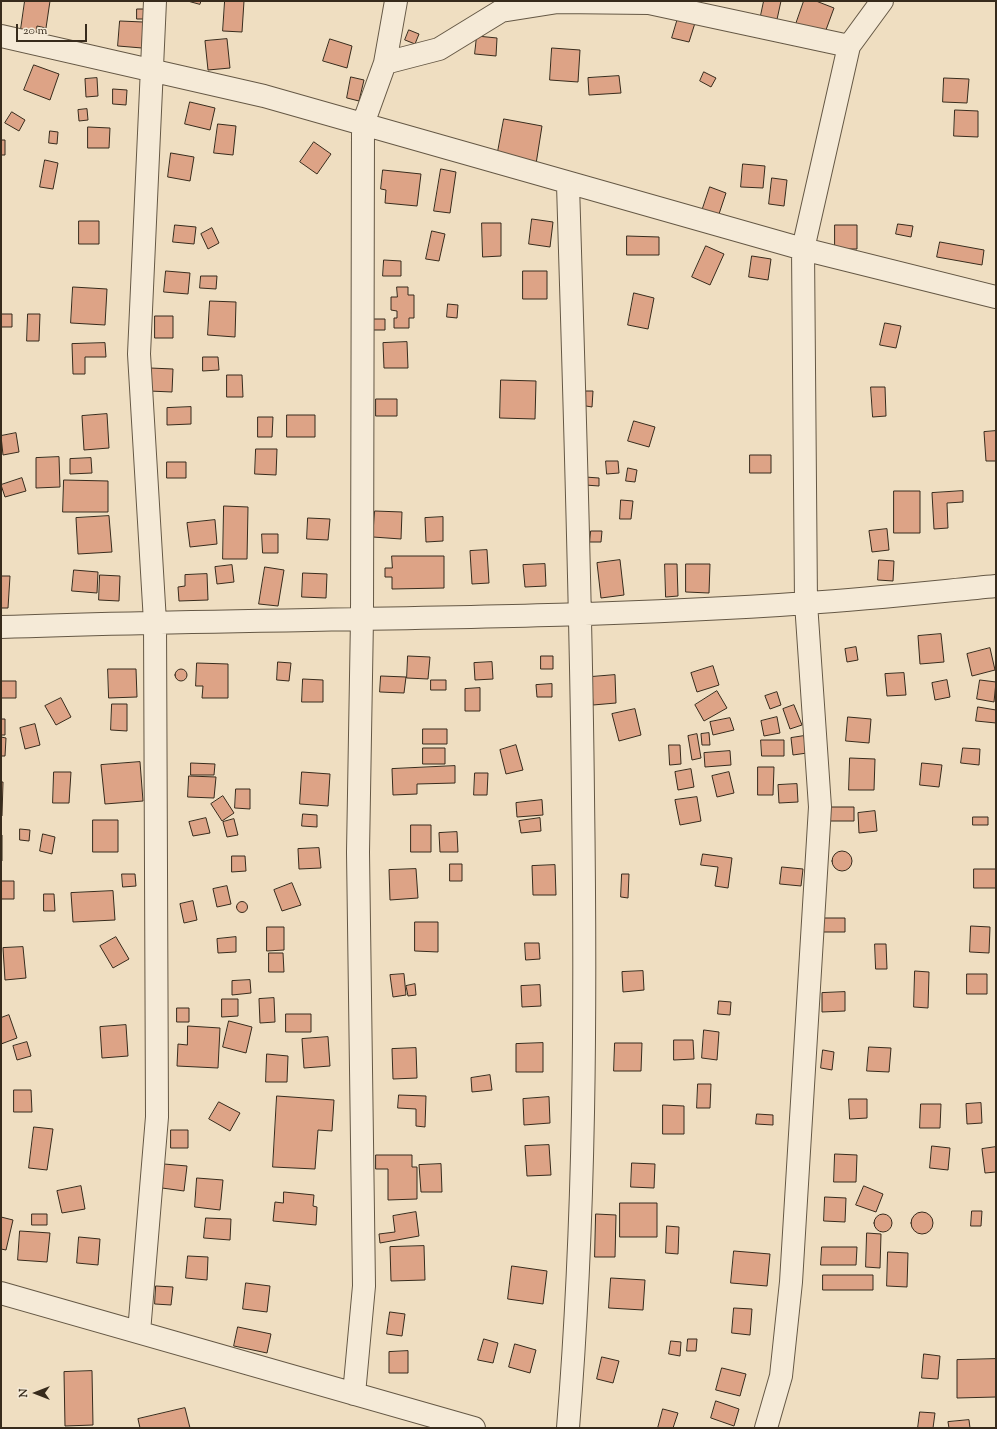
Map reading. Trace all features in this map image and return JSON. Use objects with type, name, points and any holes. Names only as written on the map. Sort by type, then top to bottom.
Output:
[{"type":"street","points":[[139,1332],[157,1117],[154,622],[139,354],[155,1]]},
{"type":"street","points":[[354,1394],[364,1286],[358,852],[362,618],[363,124],[385,63],[396,1]]},
{"type":"street","points":[[385,63],[439,49],[500,11],[558,1],[648,3],[849,46]]},
{"type":"street","points":[[766,1428],[781,1376],[791,1282],[820,807],[806,603],[803,249],[849,46],[882,1]]},
{"type":"street","points":[[1,36],[264,96],[568,184],[803,249],[996,297]]},
{"type":"street","points":[[568,184],[581,614],[585,911],[584,1100],[574,1353],[568,1428]]},
{"type":"street","points":[[1,628],[154,622],[581,614],[806,603],[996,586]]},
{"type":"street","points":[[1,1293],[474,1428]]},
{"type":"building","points":[[25,1],[50,1],[46,28],[37,26],[36,32],[21,29]]},
{"type":"building","points":[[188,1],[201,1],[200,4]]},
{"type":"building","points":[[225,1],[244,1],[242,32],[223,31]]},
{"type":"building","points":[[764,1],[781,1],[776,24],[760,20]]},
{"type":"building","points":[[804,1],[816,1],[834,8],[823,38],[795,27]]},
{"type":"building","points":[[137,9],[145,9],[145,19],[137,19]]},
{"type":"building","points":[[678,18],[695,23],[689,42],[672,38]]},
{"type":"building","points":[[120,21],[143,22],[142,48],[118,46]]},
{"type":"building","points":[[409,30],[419,34],[415,44],[405,40]]},
{"type":"building","points":[[477,36],[497,38],[496,56],[475,54]]},
{"type":"building","points":[[227,39],[230,68],[208,70],[205,41]]},
{"type":"building","points":[[330,39],[352,46],[347,68],[323,61]]},
{"type":"building","points":[[552,48],[580,50],[578,82],[550,80]]},
{"type":"building","points":[[34,65],[59,74],[50,100],[24,90]]},
{"type":"building","points":[[704,72],[716,78],[711,87],[700,81]]},
{"type":"building","points":[[619,76],[621,93],[589,95],[588,78]]},
{"type":"building","points":[[351,77],[364,80],[359,101],[347,98]]},
{"type":"building","points":[[97,78],[98,96],[86,97],[85,79]]},
{"type":"building","points":[[944,78],[969,79],[967,103],[943,102]]},
{"type":"building","points":[[113,89],[127,90],[126,105],[113,104]]},
{"type":"building","points":[[190,102],[215,108],[210,130],[185,124]]},
{"type":"building","points":[[87,109],[88,120],[79,121],[78,110]]},
{"type":"building","points":[[955,110],[978,111],[978,137],[954,136]]},
{"type":"building","points":[[12,112],[25,120],[19,131],[5,123]]},
{"type":"building","points":[[504,119],[542,126],[536,164],[497,157]]},
{"type":"building","points":[[218,124],[236,126],[233,155],[214,153]]},
{"type":"building","points":[[88,127],[110,128],[109,148],[88,148]]},
{"type":"building","points":[[50,131],[58,132],[57,144],[49,143]]},
{"type":"building","points":[[1,140],[5,140],[5,155],[1,155]]},
{"type":"building","points":[[314,142],[331,154],[317,174],[300,162]]},
{"type":"building","points":[[171,153],[194,157],[190,181],[168,177]]},
{"type":"building","points":[[45,160],[58,163],[53,189],[40,187]]},
{"type":"building","points":[[743,164],[765,166],[763,188],[741,187]]},
{"type":"building","points":[[441,169],[456,172],[450,213],[434,211]]},
{"type":"building","points":[[383,170],[421,174],[417,206],[385,203],[386,190],[381,189]]},
{"type":"building","points":[[772,178],[787,180],[784,206],[769,204]]},
{"type":"building","points":[[710,187],[726,193],[718,217],[702,211]]},
{"type":"building","points":[[532,219],[553,222],[550,247],[529,244]]},
{"type":"building","points":[[79,221],[99,221],[99,244],[79,244]]},
{"type":"building","points":[[482,223],[501,223],[501,256],[483,257]]},
{"type":"building","points":[[898,224],[913,226],[911,237],[896,234]]},
{"type":"building","points":[[175,225],[196,227],[194,244],[173,242]]},
{"type":"building","points":[[835,225],[857,225],[857,249],[835,249]]},
{"type":"building","points":[[212,228],[219,243],[208,249],[201,234]]},
{"type":"building","points":[[432,231],[445,234],[439,261],[426,259]]},
{"type":"building","points":[[627,236],[659,237],[659,255],[627,255]]},
{"type":"building","points":[[940,242],[984,250],[982,265],[937,257]]},
{"type":"building","points":[[706,246],[724,254],[710,285],[692,277]]},
{"type":"building","points":[[752,256],[771,259],[768,280],[749,277]]},
{"type":"building","points":[[384,260],[401,261],[401,276],[383,276]]},
{"type":"building","points":[[166,271],[190,273],[188,294],[164,292]]},
{"type":"building","points":[[523,271],[547,271],[547,299],[523,299]]},
{"type":"building","points":[[201,276],[217,276],[216,289],[200,288]]},
{"type":"building","points":[[73,287],[107,289],[105,325],[71,323]]},
{"type":"building","points":[[397,287],[408,287],[408,295],[414,295],[414,318],[409,318],[409,328],[394,328],[394,318],[397,318],[397,311],[391,310],[391,297],[397,297]]},
{"type":"building","points":[[634,293],[654,298],[648,329],[628,325]]},
{"type":"building","points":[[210,301],[236,302],[235,337],[208,335]]},
{"type":"building","points":[[448,304],[458,305],[457,318],[447,317]]},
{"type":"building","points":[[1,314],[12,314],[12,327],[1,327]]},
{"type":"building","points":[[28,314],[40,314],[39,341],[27,341]]},
{"type":"building","points":[[155,316],[173,316],[173,338],[155,338]]},
{"type":"building","points":[[369,319],[385,319],[385,330],[369,330]]},
{"type":"building","points":[[885,323],[901,326],[896,348],[880,345]]},
{"type":"building","points":[[407,342],[408,368],[384,368],[383,343]]},
{"type":"building","points":[[105,343],[106,357],[85,357],[85,374],[73,374],[72,344]]},
{"type":"building","points":[[203,357],[218,357],[219,370],[203,371]]},
{"type":"building","points":[[150,368],[173,369],[172,392],[149,391]]},
{"type":"building","points":[[227,375],[242,375],[243,397],[227,397]]},
{"type":"building","points":[[501,380],[536,381],[535,419],[500,418]]},
{"type":"building","points":[[871,387],[885,387],[886,416],[873,417]]},
{"type":"building","points":[[586,391],[593,391],[592,407],[586,406]]},
{"type":"building","points":[[376,399],[397,399],[397,416],[376,416]]},
{"type":"building","points":[[191,407],[191,424],[167,425],[167,408]]},
{"type":"building","points":[[107,414],[109,448],[84,450],[82,416]]},
{"type":"building","points":[[287,415],[315,415],[315,437],[287,437]]},
{"type":"building","points":[[258,417],[273,417],[272,437],[258,437]]},
{"type":"building","points":[[634,421],[655,427],[649,447],[628,441]]},
{"type":"building","points":[[996,431],[996,461],[986,461],[984,432]]},
{"type":"building","points":[[16,433],[19,452],[3,455],[1,436]]},
{"type":"building","points":[[256,449],[277,449],[276,475],[255,474]]},
{"type":"building","points":[[750,455],[771,455],[771,473],[750,473]]},
{"type":"building","points":[[59,457],[60,487],[36,488],[36,458]]},
{"type":"building","points":[[91,458],[92,473],[70,474],[70,459]]},
{"type":"building","points":[[606,461],[618,461],[619,473],[607,474]]},
{"type":"building","points":[[167,462],[186,462],[186,478],[167,478]]},
{"type":"building","points":[[628,468],[637,470],[635,482],[626,481]]},
{"type":"building","points":[[585,477],[599,478],[599,486],[585,485]]},
{"type":"building","points":[[22,478],[26,491],[5,497],[1,485]]},
{"type":"building","points":[[64,480],[108,481],[108,512],[63,512]]},
{"type":"building","points":[[894,491],[920,491],[920,533],[894,533]]},
{"type":"building","points":[[963,491],[963,502],[947,503],[948,528],[934,529],[932,493]]},
{"type":"building","points":[[621,500],[633,501],[631,519],[620,519]]},
{"type":"building","points":[[224,506],[248,507],[247,559],[223,559]]},
{"type":"building","points":[[375,511],[402,512],[401,539],[373,537]]},
{"type":"building","points":[[109,516],[112,552],[78,554],[76,518]]},
{"type":"building","points":[[443,517],[443,541],[426,542],[425,518]]},
{"type":"building","points":[[308,518],[330,519],[328,540],[307,539]]},
{"type":"building","points":[[215,520],[217,544],[190,547],[187,523]]},
{"type":"building","points":[[887,529],[889,550],[872,552],[869,531]]},
{"type":"building","points":[[591,531],[602,531],[601,542],[590,542]]},
{"type":"building","points":[[262,534],[278,534],[278,553],[263,553]]},
{"type":"building","points":[[487,550],[489,583],[472,584],[470,551]]},
{"type":"building","points":[[392,556],[444,556],[444,588],[392,589],[392,577],[385,577],[385,568],[392,568]]},
{"type":"building","points":[[620,560],[624,595],[601,598],[597,563]]},
{"type":"building","points":[[879,560],[894,561],[893,581],[878,580]]},
{"type":"building","points":[[545,564],[546,586],[525,587],[523,565]]},
{"type":"building","points":[[665,564],[677,564],[678,596],[666,597]]},
{"type":"building","points":[[686,564],[710,564],[709,593],[686,592]]},
{"type":"building","points":[[232,565],[234,582],[217,584],[215,567]]},
{"type":"building","points":[[265,567],[284,570],[278,606],[259,604]]},
{"type":"building","points":[[74,570],[98,572],[97,593],[72,591]]},
{"type":"building","points":[[303,573],[327,574],[326,598],[302,597]]},
{"type":"building","points":[[207,574],[208,600],[179,601],[178,587],[185,586],[185,575]]},
{"type":"building","points":[[100,575],[120,576],[119,601],[99,600]]},
{"type":"building","points":[[1,576],[10,576],[8,608],[1,608]]},
{"type":"building","points":[[941,634],[944,662],[920,664],[918,636]]},
{"type":"building","points":[[856,647],[858,660],[847,662],[845,649]]},
{"type":"building","points":[[990,648],[995,670],[972,676],[967,654]]},
{"type":"building","points":[[408,656],[430,657],[428,679],[407,678]]},
{"type":"building","points":[[541,656],[553,656],[553,669],[541,669]]},
{"type":"building","points":[[278,662],[291,663],[289,681],[277,680]]},
{"type":"building","points":[[492,662],[493,679],[475,680],[474,663]]},
{"type":"building","points":[[197,663],[228,664],[228,698],[202,698],[203,686],[196,686]]},
{"type":"building","points":[[713,666],[719,685],[697,692],[691,673]]},
{"type":"building","points":[[108,669],[136,669],[137,697],[109,698]]},
{"type":"building","points":[[183,669],[186,670],[186,680],[179,681],[176,680],[175,673],[176,670]]},
{"type":"building","points":[[904,673],[906,695],[887,696],[885,674]]},
{"type":"building","points":[[615,675],[616,703],[593,705],[591,677]]},
{"type":"building","points":[[381,676],[406,677],[404,693],[380,692]]},
{"type":"building","points":[[303,679],[323,680],[323,702],[302,702]]},
{"type":"building","points":[[431,680],[446,680],[446,690],[431,690]]},
{"type":"building","points":[[947,680],[950,697],[935,700],[932,683]]},
{"type":"building","points":[[980,680],[996,682],[994,702],[977,699]]},
{"type":"building","points":[[1,681],[16,681],[16,698],[1,698]]},
{"type":"building","points":[[552,684],[552,697],[537,697],[536,685]]},
{"type":"building","points":[[480,688],[480,711],[465,711],[465,689]]},
{"type":"building","points":[[717,691],[727,708],[704,721],[695,705]]},
{"type":"building","points":[[777,692],[781,705],[770,709],[765,696]]},
{"type":"building","points":[[61,698],[71,717],[56,725],[45,706]]},
{"type":"building","points":[[112,704],[127,704],[127,731],[111,730]]},
{"type":"building","points":[[794,705],[802,725],[790,729],[783,709]]},
{"type":"building","points":[[978,707],[996,710],[996,723],[976,721]]},
{"type":"building","points":[[635,709],[641,735],[619,741],[612,714]]},
{"type":"building","points":[[777,717],[780,733],[764,736],[761,721]]},
{"type":"building","points":[[848,717],[871,719],[869,743],[846,741]]},
{"type":"building","points":[[730,718],[734,730],[713,735],[710,722]]},
{"type":"building","points":[[1,719],[5,719],[5,735],[1,735]]},
{"type":"building","points":[[35,724],[40,745],[25,749],[20,728]]},
{"type":"building","points":[[423,729],[447,729],[447,744],[423,744]]},
{"type":"building","points":[[709,733],[710,745],[702,745],[701,734]]},
{"type":"building","points":[[697,734],[701,758],[692,760],[688,736]]},
{"type":"building","points":[[804,736],[807,753],[793,755],[791,738]]},
{"type":"building","points":[[1,737],[6,738],[5,756],[1,756]]},
{"type":"building","points":[[761,740],[784,740],[784,756],[762,756]]},
{"type":"building","points":[[516,745],[523,770],[506,774],[500,750]]},
{"type":"building","points":[[669,745],[680,745],[681,764],[670,765]]},
{"type":"building","points":[[423,748],[445,748],[445,764],[423,764]]},
{"type":"building","points":[[963,748],[980,749],[979,765],[961,763]]},
{"type":"building","points":[[730,751],[731,765],[705,767],[704,753]]},
{"type":"building","points":[[850,758],[875,759],[874,790],[849,790]]},
{"type":"building","points":[[140,762],[143,801],[105,804],[101,765]]},
{"type":"building","points":[[191,763],[215,764],[214,775],[191,775]]},
{"type":"building","points":[[922,763],[942,765],[939,787],[920,785]]},
{"type":"building","points":[[455,766],[455,783],[417,784],[417,794],[393,795],[392,769]]},
{"type":"building","points":[[758,767],[774,767],[773,795],[758,795]]},
{"type":"building","points":[[691,769],[694,787],[678,790],[675,772]]},
{"type":"building","points":[[54,772],[71,772],[69,803],[53,803]]},
{"type":"building","points":[[302,772],[330,774],[328,806],[300,804]]},
{"type":"building","points":[[729,772],[734,793],[717,797],[712,776]]},
{"type":"building","points":[[475,773],[488,773],[487,795],[474,795]]},
{"type":"building","points":[[189,776],[216,777],[214,798],[188,797]]},
{"type":"building","points":[[1,782],[3,782],[2,816],[1,816]]},
{"type":"building","points":[[797,784],[798,802],[779,803],[778,785]]},
{"type":"building","points":[[236,789],[250,789],[250,809],[235,808]]},
{"type":"building","points":[[223,796],[234,813],[222,821],[211,804]]},
{"type":"building","points":[[697,797],[701,821],[680,825],[675,800]]},
{"type":"building","points":[[542,800],[543,815],[517,817],[516,803]]},
{"type":"building","points":[[829,807],[854,807],[854,821],[829,821]]},
{"type":"building","points":[[875,811],[877,831],[859,833],[858,813]]},
{"type":"building","points":[[303,814],[317,815],[317,827],[302,826]]},
{"type":"building","points":[[973,817],[988,817],[988,825],[973,825]]},
{"type":"building","points":[[206,818],[210,833],[193,836],[189,822]]},
{"type":"building","points":[[540,818],[541,831],[521,833],[519,821]]},
{"type":"building","points":[[234,819],[238,835],[227,837],[223,822]]},
{"type":"building","points":[[93,820],[118,820],[118,852],[93,852]]},
{"type":"building","points":[[411,825],[431,825],[431,852],[411,852]]},
{"type":"building","points":[[20,829],[30,830],[29,841],[20,840]]},
{"type":"building","points":[[457,832],[458,852],[440,852],[439,833]]},
{"type":"building","points":[[43,834],[55,837],[52,854],[40,851]]},
{"type":"building","points":[[2,835],[2,861],[1,861]]},
{"type":"building","points":[[319,848],[321,868],[299,869],[298,849]]},
{"type":"building","points":[[842,851],[849,854],[852,861],[849,868],[842,871],[835,868],[832,861],[835,854]]},
{"type":"building","points":[[703,854],[732,858],[728,888],[715,886],[718,867],[701,865]]},
{"type":"building","points":[[232,856],[245,856],[246,871],[232,872]]},
{"type":"building","points":[[450,864],[462,864],[462,881],[450,881]]},
{"type":"building","points":[[555,865],[556,895],[533,895],[532,866]]},
{"type":"building","points":[[782,867],[803,869],[801,886],[780,884]]},
{"type":"building","points":[[416,869],[418,898],[390,900],[389,870]]},
{"type":"building","points":[[974,869],[996,869],[996,888],[974,888]]},
{"type":"building","points":[[122,874],[135,874],[136,886],[123,887]]},
{"type":"building","points":[[622,874],[629,874],[628,898],[621,897]]},
{"type":"building","points":[[1,881],[14,881],[14,899],[1,899]]},
{"type":"building","points":[[292,883],[301,905],[282,911],[274,890]]},
{"type":"building","points":[[227,886],[231,904],[217,907],[213,889]]},
{"type":"building","points":[[113,891],[115,920],[73,922],[71,893]]},
{"type":"building","points":[[44,894],[54,894],[55,911],[44,911]]},
{"type":"building","points":[[193,901],[197,920],[184,923],[180,904]]},
{"type":"building","points":[[240,902],[244,902],[246,903],[246,911],[240,912],[237,909],[237,905]]},
{"type":"building","points":[[821,918],[845,918],[845,932],[821,932]]},
{"type":"building","points":[[415,922],[438,922],[438,952],[415,951]]},
{"type":"building","points":[[971,926],[990,927],[989,953],[970,952]]},
{"type":"building","points":[[267,927],[284,927],[284,950],[267,951]]},
{"type":"building","points":[[116,937],[129,959],[113,968],[100,946]]},
{"type":"building","points":[[236,937],[236,952],[218,953],[217,939]]},
{"type":"building","points":[[525,943],[539,943],[540,959],[526,960]]},
{"type":"building","points":[[875,944],[886,944],[887,969],[876,969]]},
{"type":"building","points":[[23,947],[26,978],[5,980],[3,948]]},
{"type":"building","points":[[269,953],[283,953],[284,972],[269,972]]},
{"type":"building","points":[[643,971],[644,990],[623,992],[622,972]]},
{"type":"building","points":[[915,971],[929,972],[928,1008],[914,1007]]},
{"type":"building","points":[[404,974],[406,995],[393,997],[390,975]]},
{"type":"building","points":[[967,974],[987,974],[987,994],[967,994]]},
{"type":"building","points":[[250,980],[251,993],[232,995],[232,981]]},
{"type":"building","points":[[415,984],[416,995],[408,996],[406,986]]},
{"type":"building","points":[[540,985],[541,1006],[522,1007],[521,986]]},
{"type":"building","points":[[845,992],[845,1011],[822,1012],[822,993]]},
{"type":"building","points":[[274,998],[275,1022],[260,1023],[259,999]]},
{"type":"building","points":[[222,999],[238,999],[238,1016],[222,1017]]},
{"type":"building","points":[[719,1001],[731,1002],[730,1015],[718,1014]]},
{"type":"building","points":[[177,1008],[189,1008],[189,1022],[177,1022]]},
{"type":"building","points":[[286,1014],[311,1014],[311,1032],[286,1032]]},
{"type":"building","points":[[9,1015],[17,1038],[1,1044],[1,1018]]},
{"type":"building","points":[[229,1021],[252,1027],[246,1053],[223,1047]]},
{"type":"building","points":[[126,1025],[128,1056],[102,1058],[100,1027]]},
{"type":"building","points":[[188,1026],[220,1028],[218,1068],[177,1066],[178,1044],[187,1045]]},
{"type":"building","points":[[704,1030],[719,1032],[717,1060],[702,1058]]},
{"type":"building","points":[[328,1037],[330,1066],[304,1068],[302,1039]]},
{"type":"building","points":[[674,1040],[693,1040],[694,1059],[674,1060]]},
{"type":"building","points":[[27,1042],[31,1056],[17,1060],[13,1046]]},
{"type":"building","points":[[543,1043],[543,1072],[516,1072],[516,1044]]},
{"type":"building","points":[[615,1043],[642,1043],[641,1071],[614,1071]]},
{"type":"building","points":[[869,1047],[891,1048],[889,1072],[867,1071]]},
{"type":"building","points":[[416,1048],[417,1078],[393,1079],[392,1049]]},
{"type":"building","points":[[823,1050],[834,1052],[832,1070],[821,1068]]},
{"type":"building","points":[[267,1054],[288,1056],[287,1082],[266,1082]]},
{"type":"building","points":[[490,1075],[492,1090],[472,1092],[471,1078]]},
{"type":"building","points":[[698,1084],[711,1084],[710,1108],[697,1108]]},
{"type":"building","points":[[14,1090],[31,1090],[32,1112],[14,1112]]},
{"type":"building","points":[[399,1095],[426,1096],[425,1127],[416,1126],[416,1109],[398,1108]]},
{"type":"building","points":[[277,1096],[334,1100],[332,1131],[318,1130],[315,1169],[273,1167]]},
{"type":"building","points":[[549,1097],[550,1123],[524,1125],[523,1099]]},
{"type":"building","points":[[849,1099],[867,1099],[867,1118],[850,1119]]},
{"type":"building","points":[[219,1102],[240,1113],[230,1131],[209,1119]]},
{"type":"building","points":[[981,1103],[982,1123],[967,1124],[966,1104]]},
{"type":"building","points":[[921,1104],[941,1104],[940,1128],[920,1128]]},
{"type":"building","points":[[663,1105],[684,1106],[684,1134],[663,1134]]},
{"type":"building","points":[[757,1114],[773,1115],[773,1125],[756,1124]]},
{"type":"building","points":[[34,1127],[53,1129],[47,1170],[29,1168]]},
{"type":"building","points":[[171,1130],[188,1130],[188,1148],[171,1148]]},
{"type":"building","points":[[549,1145],[551,1175],[527,1176],[525,1146]]},
{"type":"building","points":[[932,1146],[950,1148],[948,1170],[930,1168]]},
{"type":"building","points":[[996,1147],[996,1172],[985,1173],[982,1149]]},
{"type":"building","points":[[835,1154],[857,1155],[856,1182],[834,1182]]},
{"type":"building","points":[[376,1155],[412,1155],[412,1167],[417,1167],[417,1199],[388,1200],[388,1169],[376,1169]]},
{"type":"building","points":[[632,1163],[655,1164],[654,1188],[631,1187]]},
{"type":"building","points":[[164,1164],[187,1166],[184,1191],[162,1188]]},
{"type":"building","points":[[441,1164],[442,1192],[421,1192],[419,1165]]},
{"type":"building","points":[[197,1178],[223,1180],[220,1210],[195,1207]]},
{"type":"building","points":[[81,1186],[85,1209],[62,1213],[57,1191]]},
{"type":"building","points":[[864,1186],[883,1194],[876,1212],[856,1205]]},
{"type":"building","points":[[284,1192],[314,1195],[313,1206],[317,1207],[316,1225],[273,1221],[275,1202],[283,1203]]},
{"type":"building","points":[[825,1197],[846,1198],[845,1222],[824,1221]]},
{"type":"building","points":[[620,1203],[657,1203],[657,1237],[620,1237]]},
{"type":"building","points":[[972,1211],[982,1211],[981,1226],[971,1226]]},
{"type":"building","points":[[416,1212],[419,1236],[380,1243],[379,1234],[395,1232],[393,1216]]},
{"type":"building","points":[[918,1212],[926,1212],[933,1219],[933,1227],[926,1234],[918,1234],[911,1227],[911,1219]]},
{"type":"building","points":[[32,1214],[47,1214],[47,1225],[32,1225]]},
{"type":"building","points":[[596,1214],[616,1215],[615,1257],[595,1257]]},
{"type":"building","points":[[883,1214],[889,1217],[892,1223],[889,1229],[883,1232],[877,1229],[874,1223],[877,1217]]},
{"type":"building","points":[[1,1217],[13,1220],[6,1250],[1,1249]]},
{"type":"building","points":[[206,1218],[231,1219],[230,1240],[204,1238]]},
{"type":"building","points":[[667,1226],[679,1227],[678,1254],[666,1253]]},
{"type":"building","points":[[20,1231],[50,1233],[47,1262],[18,1260]]},
{"type":"building","points":[[867,1233],[881,1234],[880,1268],[866,1267]]},
{"type":"building","points":[[79,1237],[100,1239],[98,1265],[77,1263]]},
{"type":"building","points":[[424,1246],[425,1280],[391,1281],[390,1247]]},
{"type":"building","points":[[822,1247],[857,1247],[856,1265],[821,1265]]},
{"type":"building","points":[[734,1251],[770,1254],[767,1286],[731,1283]]},
{"type":"building","points":[[888,1252],[908,1253],[907,1287],[887,1286]]},
{"type":"building","points":[[188,1256],[208,1257],[207,1280],[186,1278]]},
{"type":"building","points":[[512,1266],[547,1271],[543,1304],[508,1299]]},
{"type":"building","points":[[823,1275],[873,1275],[873,1290],[823,1290]]},
{"type":"building","points":[[611,1278],[645,1280],[643,1310],[609,1308]]},
{"type":"building","points":[[246,1283],[270,1286],[267,1312],[243,1309]]},
{"type":"building","points":[[156,1286],[173,1287],[171,1305],[155,1304]]},
{"type":"building","points":[[734,1308],[752,1309],[750,1335],[732,1333]]},
{"type":"building","points":[[390,1312],[405,1314],[402,1336],[387,1334]]},
{"type":"building","points":[[238,1327],[271,1334],[267,1353],[234,1346]]},
{"type":"building","points":[[484,1339],[498,1343],[493,1363],[478,1360]]},
{"type":"building","points":[[688,1339],[697,1339],[696,1351],[687,1351]]},
{"type":"building","points":[[671,1341],[681,1342],[680,1356],[669,1354]]},
{"type":"building","points":[[515,1344],[536,1350],[530,1373],[509,1367]]},
{"type":"building","points":[[408,1351],[408,1373],[389,1373],[389,1352]]},
{"type":"building","points":[[924,1354],[940,1356],[938,1379],[922,1378]]},
{"type":"building","points":[[602,1357],[619,1361],[613,1383],[597,1379]]},
{"type":"building","points":[[996,1359],[996,1397],[957,1398],[957,1360]]},
{"type":"building","points":[[722,1368],[746,1374],[740,1396],[716,1390]]},
{"type":"building","points":[[92,1371],[93,1425],[65,1426],[64,1372]]},
{"type":"building","points":[[716,1401],[739,1409],[734,1426],[711,1418]]},
{"type":"building","points":[[185,1408],[190,1428],[140,1428],[138,1419]]},
{"type":"building","points":[[663,1409],[678,1413],[673,1428],[658,1428]]},
{"type":"building","points":[[920,1412],[935,1413],[933,1428],[918,1428]]},
{"type":"building","points":[[969,1420],[970,1428],[949,1428],[948,1422]]}]
